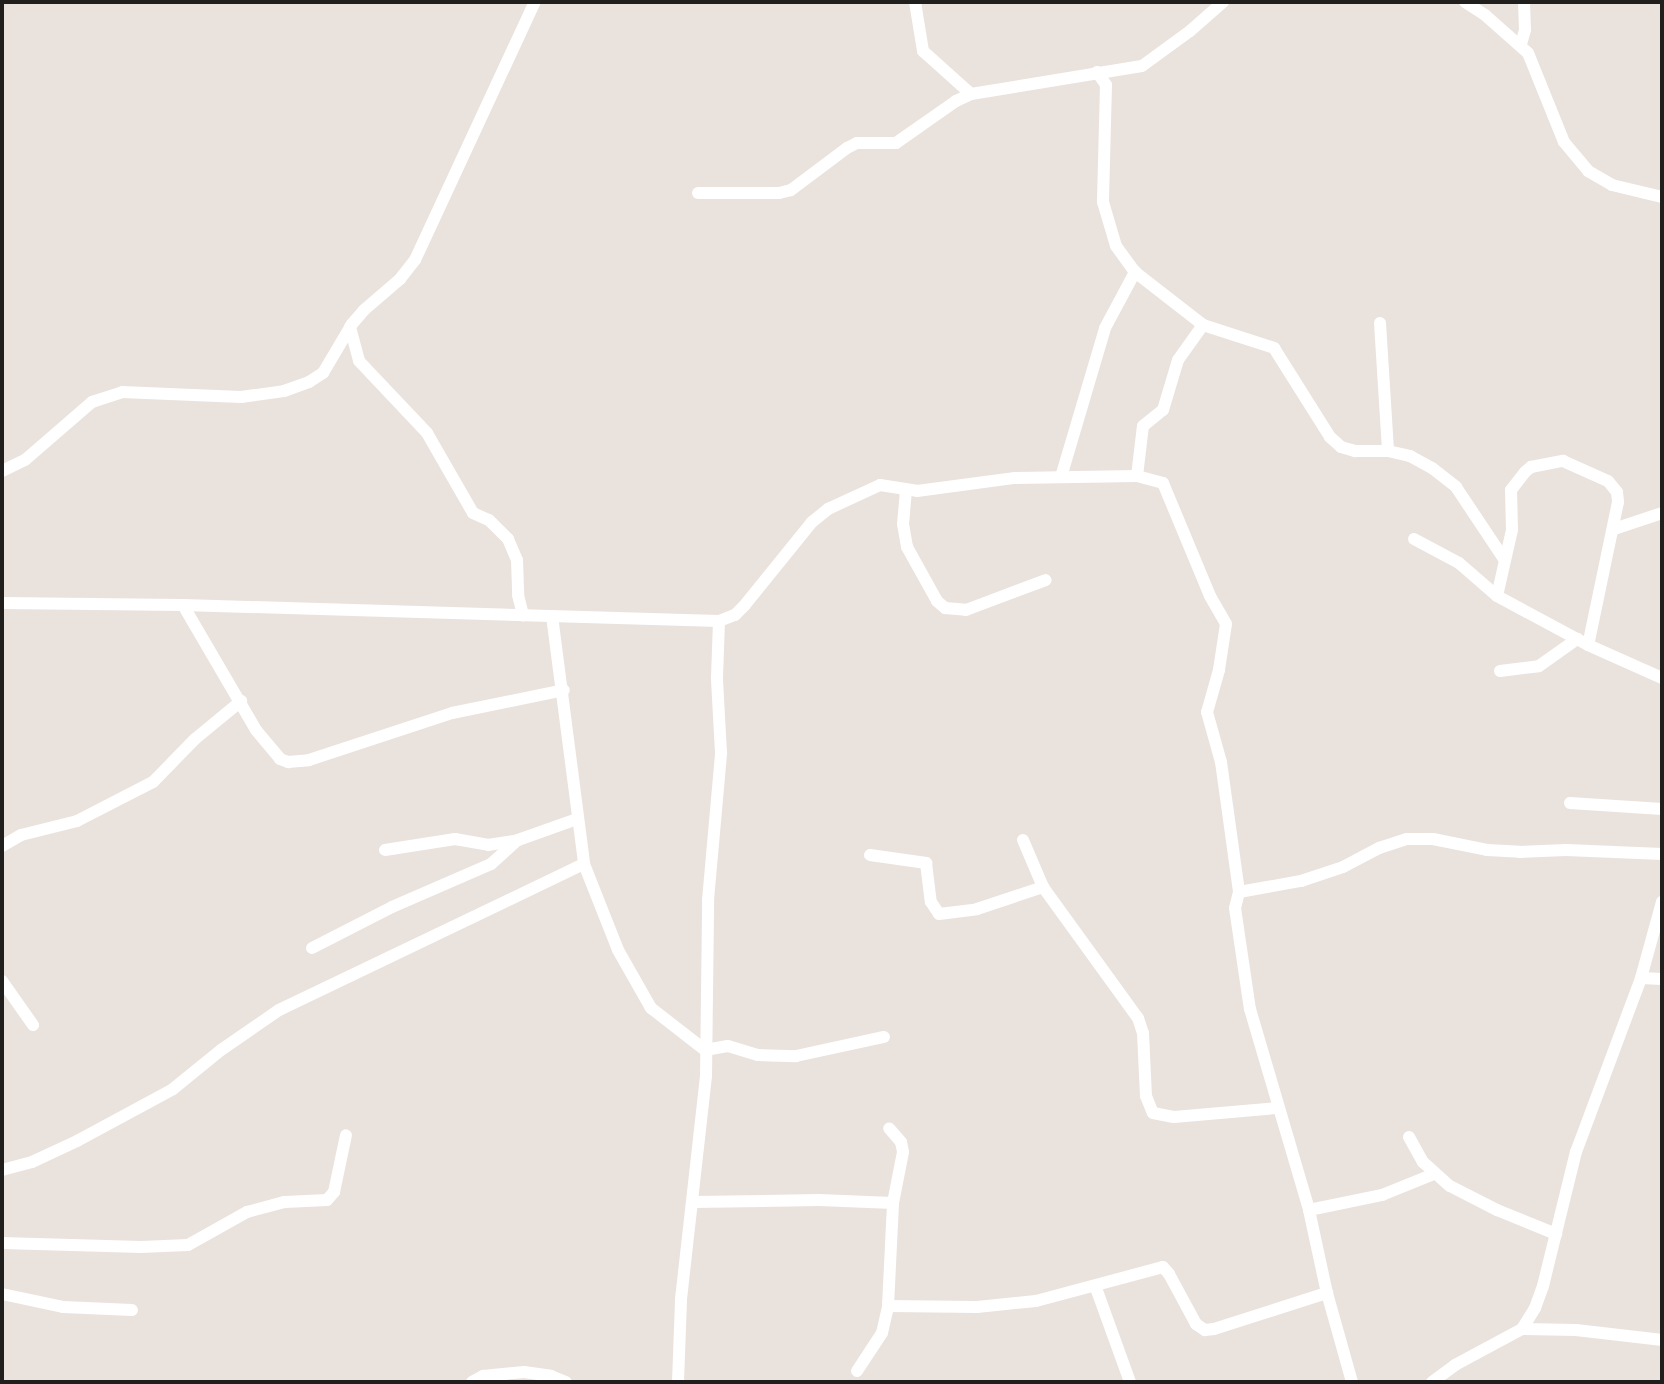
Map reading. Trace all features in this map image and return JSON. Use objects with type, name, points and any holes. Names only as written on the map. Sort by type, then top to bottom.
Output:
[{"type":"street","points":[[2,471],[24,460],[92,401],[122,392],[241,397],[284,391],[309,382],[323,373],[363,310],[400,279],[415,260],[535,2]]},
{"type":"street","points":[[915,2],[923,51],[971,94]]},
{"type":"street","points":[[698,193],[791,191],[847,148],[857,143],[896,143],[956,100],[971,94],[1142,66],[1190,31],[1223,2]]},
{"type":"street","points":[[1465,2],[1521,44],[1533,63],[1555,123],[1570,153],[1601,180],[1662,197]]},
{"type":"street","points":[[1521,44],[1525,30],[1524,2]]},
{"type":"street","points":[[1097,72],[1106,85],[1103,202],[1116,246],[1135,272],[1203,325],[1274,348],[1330,437],[1341,447],[1355,452],[1388,451],[1421,462],[1456,487],[1504,558]]},
{"type":"street","points":[[1061,477],[1105,328],[1135,272]]},
{"type":"street","points":[[1380,323],[1388,451]]},
{"type":"street","points":[[1137,476],[1143,426],[1163,410],[1178,360],[1203,325]]},
{"type":"street","points":[[350,327],[359,361],[428,433],[473,513],[489,520],[508,539],[517,560],[518,595],[523,615]]},
{"type":"street","points":[[1497,596],[1512,530],[1511,490],[1531,467],[1563,461],[1608,481],[1617,492],[1614,529],[1583,642],[1539,666],[1500,671]]},
{"type":"street","points":[[2,603],[183,605],[719,621],[735,615],[744,606],[797,539],[828,509],[880,485],[906,490],[1015,478],[1137,476],[1156,480],[1167,488],[1193,558],[1226,624],[1219,670],[1207,712],[1221,762],[1239,892],[1235,908],[1250,1009],[1277,1108],[1310,1210],[1327,1293],[1352,1382]]},
{"type":"street","points":[[906,490],[903,524],[907,547],[937,601],[945,608],[965,610],[1046,580]]},
{"type":"street","points":[[1614,529],[1662,513]]},
{"type":"street","points":[[1413,539],[1459,563],[1497,596],[1583,642],[1662,678]]},
{"type":"street","points":[[183,605],[271,750],[288,762],[318,757],[452,713],[564,690]]},
{"type":"street","points":[[552,616],[556,663],[564,690],[584,864],[618,950],[651,1008],[705,1050],[728,1046],[758,1055],[796,1056],[884,1038]]},
{"type":"street","points":[[678,1382],[681,1299],[694,1202],[706,1076],[708,900],[721,753],[717,678],[719,621]]},
{"type":"street","points":[[2,846],[21,835],[77,821],[153,782],[195,739],[240,701]]},
{"type":"street","points":[[1570,803],[1662,809]]},
{"type":"street","points":[[385,850],[455,839],[488,845],[518,840],[577,819]]},
{"type":"street","points":[[1239,892],[1322,874],[1406,839],[1433,839],[1487,850],[1521,852],[1566,849],[1662,855]]},
{"type":"street","points":[[313,948],[392,907],[483,869],[518,840]]},
{"type":"street","points":[[1023,840],[1043,887],[1138,1018],[1143,1033],[1146,1096],[1153,1112],[1174,1118],[1277,1108]]},
{"type":"street","points":[[870,855],[926,863],[931,902],[939,914],[978,909],[1043,887]]},
{"type":"street","points":[[2,1170],[33,1162],[173,1089],[220,1050],[279,1010],[584,864]]},
{"type":"street","points":[[1522,1329],[1543,1286],[1576,1152],[1641,978],[1662,902]]},
{"type":"street","points":[[1641,978],[1662,979]]},
{"type":"street","points":[[2,981],[33,1025]]},
{"type":"street","points":[[857,1370],[882,1333],[888,1306],[893,1203],[903,1152],[901,1142],[889,1128]]},
{"type":"street","points":[[2,1243],[141,1247],[188,1245],[247,1212],[285,1202],[327,1200],[334,1192],[346,1135]]},
{"type":"street","points":[[1409,1137],[1434,1174],[1472,1199],[1556,1234]]},
{"type":"street","points":[[1310,1210],[1382,1195],[1434,1174]]},
{"type":"street","points":[[694,1202],[819,1200],[893,1203]]},
{"type":"street","points":[[888,1306],[977,1307],[1036,1301],[1096,1288],[1163,1267],[1170,1274],[1196,1324],[1205,1330],[1327,1293]]},
{"type":"street","points":[[1096,1288],[1130,1382]]},
{"type":"street","points":[[2,1294],[71,1308],[132,1310]]},
{"type":"street","points":[[1438,1380],[1522,1329],[1576,1330],[1662,1340]]},
{"type":"street","points":[[472,1382],[483,1376],[524,1372],[551,1376],[566,1382]]}]
